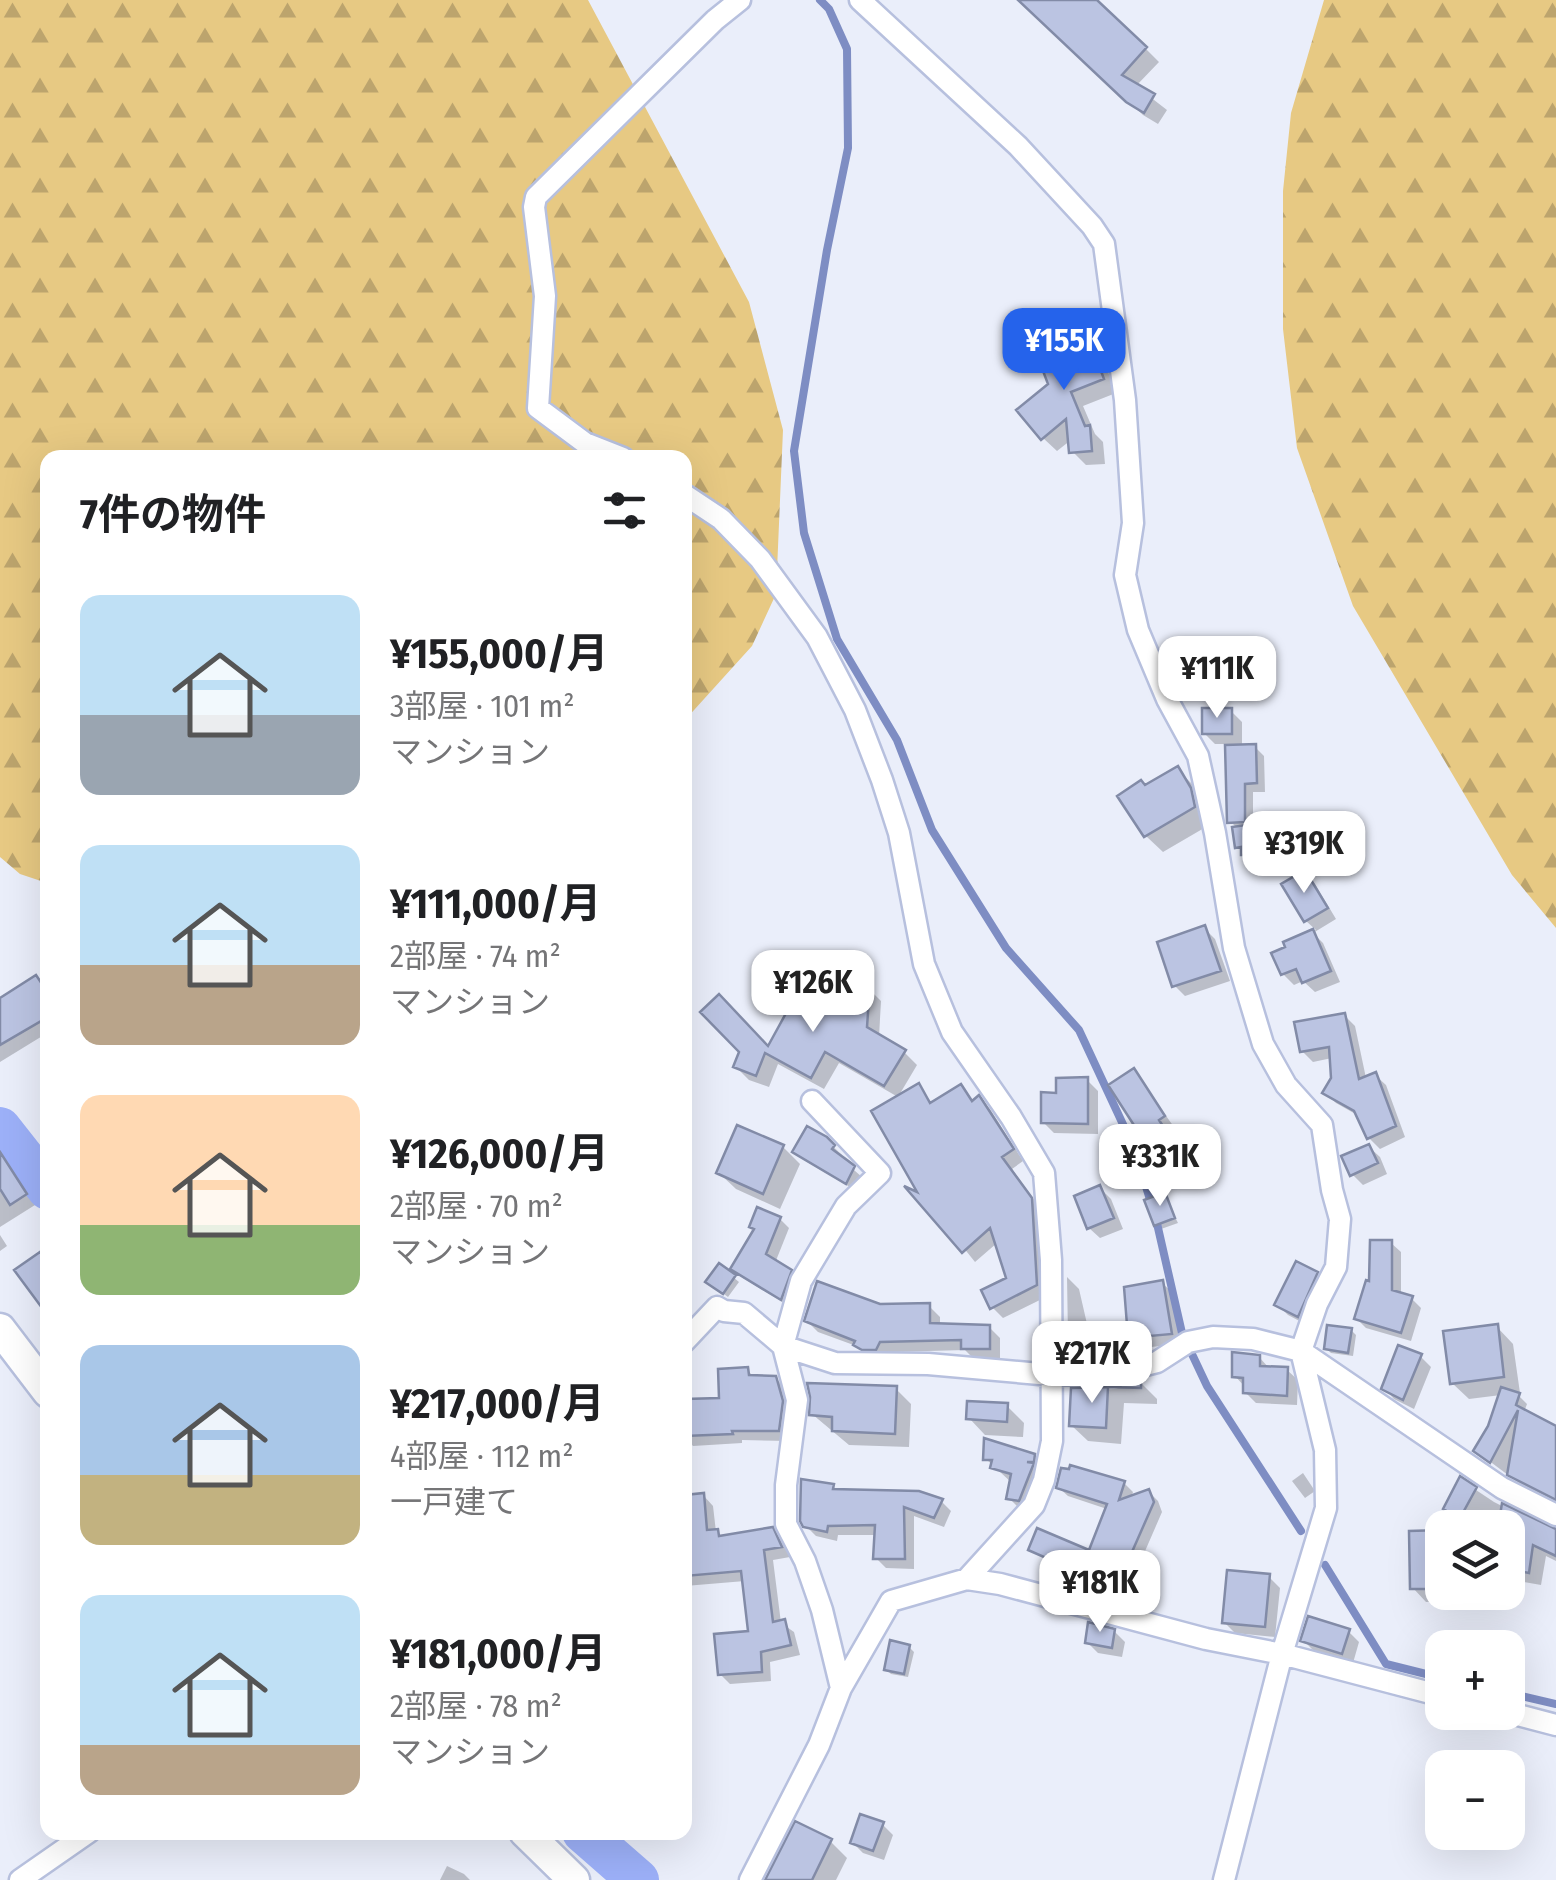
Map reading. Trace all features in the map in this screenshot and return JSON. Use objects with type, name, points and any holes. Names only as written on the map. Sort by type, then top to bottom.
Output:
[{"type":"main road","points":[[0,1329],[40,1382]]},
{"type":"main road","points":[[533,1840],[574,1880]]},
{"type":"street","points":[[603,450],[585,443],[538,408],[545,296],[536,197],[740,0]]},
{"type":"street","points":[[860,0],[1018,146],[1104,244],[1124,400],[1132,523],[1124,575],[1138,630],[1198,756],[1234,948],[1263,1044],[1286,1085],[1322,1125],[1340,1220],[1336,1267],[1300,1351],[1325,1450],[1326,1508],[1282,1654],[1224,1880]]},
{"type":"street","points":[[692,500],[722,519],[760,559],[817,637],[855,710],[900,833],[924,964],[952,1032],[1044,1173],[1051,1260],[1052,1441],[1034,1505],[967,1579]]},
{"type":"street","points":[[812,1100],[880,1173],[846,1206],[801,1281],[783,1346],[797,1400],[786,1485],[786,1524],[816,1594],[841,1688]]},
{"type":"street","points":[[692,1333],[717,1307],[744,1313],[783,1346],[835,1363],[928,1364],[1051,1376],[1113,1374],[1157,1362],[1188,1342],[1213,1337],[1253,1339],[1300,1351],[1502,1488],[1556,1515]]},
{"type":"street","points":[[750,1880],[820,1746],[841,1688],[892,1601],[967,1579],[1000,1584],[1425,1692]]},
{"type":"street","points":[[1525,1717],[1556,1726]]},
{"type":"street","points":[[20,1880],[78,1840]]},
{"type":"green space","points":[[0,0],[588,0],[749,302],[783,430],[776,594],[752,646],[692,712],[692,450],[40,450],[40,881],[20,874],[0,857]]},
{"type":"green space","points":[[1324,0],[1556,0],[1556,928],[1512,875],[1353,606],[1297,448],[1283,329],[1283,191],[1291,113]]},
{"type":"building","points":[[1018,0],[1097,0],[1147,47],[1122,75],[1155,94],[1144,113],[1126,102]]},
{"type":"building","points":[[1088,336],[1104,379],[1071,392],[1085,426],[1090,425],[1092,451],[1069,453],[1066,419],[1041,440],[1016,410],[1048,384],[1037,355]]},
{"type":"building","points":[[1202,708],[1232,708],[1232,734],[1202,734]]},
{"type":"building","points":[[1256,744],[1257,783],[1245,784],[1245,822],[1227,823],[1225,745]]},
{"type":"building","points":[[1178,766],[1191,788],[1195,807],[1144,837],[1117,796],[1141,780],[1145,785]]},
{"type":"building","points":[[1280,820],[1282,838],[1294,832],[1307,855],[1241,855],[1241,847],[1235,848],[1232,827]]},
{"type":"building","points":[[1305,870],[1328,908],[1304,922],[1281,884]]},
{"type":"building","points":[[1205,925],[1221,971],[1172,987],[1157,942]]},
{"type":"building","points":[[1313,929],[1331,971],[1302,983],[1296,969],[1281,975],[1271,953],[1285,947],[1283,942]]},
{"type":"building","points":[[36,975],[40,981],[40,1022],[0,1045],[0,998]]},
{"type":"building","points":[[826,982],[870,985],[867,1027],[906,1050],[884,1086],[825,1052],[811,1078],[765,1053],[756,1076],[733,1067],[739,1052],[700,1012],[719,994],[768,1046],[796,995],[824,1010]]},
{"type":"building","points":[[1345,1013],[1359,1079],[1376,1072],[1396,1126],[1367,1139],[1354,1111],[1322,1093],[1331,1078],[1329,1047],[1300,1052],[1294,1022]]},
{"type":"building","points":[[1134,1068],[1165,1116],[1159,1120],[1170,1137],[1150,1150],[1108,1085]]},
{"type":"building","points":[[1088,1077],[1088,1124],[1041,1123],[1041,1092],[1056,1093],[1056,1078]]},
{"type":"building","points":[[919,1083],[930,1103],[961,1084],[972,1101],[979,1095],[1014,1149],[1002,1157],[1032,1198],[1037,1285],[990,1309],[981,1290],[1006,1278],[990,1228],[962,1253],[904,1186],[917,1192],[871,1111]]},
{"type":"building","points":[[737,1125],[784,1145],[763,1194],[716,1173]]},
{"type":"building","points":[[807,1126],[827,1137],[835,1145],[832,1149],[855,1166],[846,1184],[792,1152]]},
{"type":"building","points":[[1369,1144],[1378,1163],[1350,1176],[1341,1156]]},
{"type":"building","points":[[0,1152],[27,1194],[10,1205],[0,1189]]},
{"type":"building","points":[[1100,1185],[1114,1218],[1087,1229],[1074,1196]]},
{"type":"building","points":[[1165,1192],[1175,1218],[1154,1226],[1144,1200]]},
{"type":"building","points":[[757,1207],[781,1217],[766,1254],[792,1270],[781,1300],[730,1269],[754,1229],[749,1227]]},
{"type":"building","points":[[1370,1240],[1392,1240],[1392,1290],[1413,1296],[1401,1333],[1354,1319],[1366,1280],[1369,1281]]},
{"type":"building","points":[[40,1252],[40,1305],[14,1270]]},
{"type":"building","points":[[1296,1261],[1318,1272],[1298,1317],[1274,1305]]},
{"type":"building","points":[[719,1263],[736,1275],[723,1294],[705,1282]]},
{"type":"building","points":[[1163,1280],[1172,1334],[1128,1338],[1124,1287]]},
{"type":"building","points":[[817,1281],[880,1304],[930,1303],[930,1323],[990,1325],[990,1349],[961,1349],[961,1340],[880,1342],[876,1350],[862,1350],[853,1345],[855,1341],[804,1321]]},
{"type":"building","points":[[1498,1324],[1504,1377],[1450,1384],[1443,1331]]},
{"type":"building","points":[[1327,1325],[1352,1328],[1348,1353],[1324,1349]]},
{"type":"building","points":[[1398,1345],[1422,1354],[1403,1400],[1381,1389]]},
{"type":"building","points":[[1232,1352],[1260,1355],[1260,1366],[1288,1367],[1287,1396],[1243,1393],[1243,1378],[1232,1377]]},
{"type":"building","points":[[748,1367],[749,1375],[776,1376],[783,1401],[779,1431],[692,1436],[692,1399],[719,1398],[718,1369]]},
{"type":"building","points":[[1141,1380],[1141,1388],[1113,1387]]},
{"type":"building","points":[[807,1383],[897,1386],[895,1434],[832,1431],[832,1417],[809,1415]]},
{"type":"building","points":[[1108,1387],[1106,1428],[1069,1426],[1071,1388]]},
{"type":"building","points":[[1501,1387],[1520,1393],[1516,1405],[1556,1426],[1556,1500],[1507,1475],[1518,1410],[1490,1463],[1473,1451],[1488,1426]]},
{"type":"building","points":[[967,1401],[1008,1403],[1007,1422],[966,1419]]},
{"type":"building","points":[[984,1438],[1035,1454],[1034,1462],[1027,1462],[1034,1463],[1019,1501],[1006,1499],[1011,1474],[990,1468],[992,1460],[983,1460]]},
{"type":"building","points":[[1070,1465],[1125,1481],[1119,1500],[1149,1489],[1154,1502],[1113,1595],[1028,1550],[1037,1528],[1089,1550],[1107,1504],[1056,1488],[1061,1468],[1069,1469]]},
{"type":"building","points":[[1460,1476],[1477,1487],[1464,1510],[1443,1509]]},
{"type":"building","points":[[801,1479],[834,1484],[833,1489],[919,1491],[943,1499],[934,1518],[904,1507],[905,1559],[873,1559],[875,1525],[828,1526],[827,1532],[803,1527]]},
{"type":"building","points":[[704,1493],[707,1530],[718,1529],[719,1536],[773,1527],[782,1547],[764,1550],[773,1622],[785,1619],[791,1645],[761,1652],[762,1672],[718,1675],[714,1634],[748,1631],[741,1571],[692,1575],[692,1494]]},
{"type":"building","points":[[1525,1514],[1556,1529],[1556,1556],[1533,1545],[1529,1573],[1525,1572]]},
{"type":"building","points":[[1409,1531],[1425,1531],[1425,1589],[1410,1589]]},
{"type":"building","points":[[1227,1570],[1270,1574],[1265,1627],[1222,1623]]},
{"type":"building","points":[[1308,1616],[1350,1629],[1342,1654],[1300,1641]]},
{"type":"building","points":[[1088,1622],[1115,1629],[1112,1648],[1085,1643]]},
{"type":"building","points":[[890,1640],[910,1645],[904,1674],[884,1670]]},
{"type":"building","points":[[860,1814],[884,1822],[873,1851],[850,1843]]},
{"type":"building","points":[[795,1821],[832,1839],[812,1880],[765,1880]]},
{"type":"waterway","points":[[820,0],[829,9],[847,49],[848,148],[794,451],[804,533],[837,639],[897,740],[932,830],[1006,948],[1079,1030],[1134,1148],[1152,1206]]},
{"type":"waterway","points":[[0,1128],[40,1179]]},
{"type":"waterway","points":[[1156,1219],[1182,1333],[1207,1386],[1301,1531]]},
{"type":"waterway","points":[[1325,1565],[1386,1664],[1425,1674]]},
{"type":"waterway","points":[[1525,1697],[1556,1704]]},
{"type":"waterway","points":[[592,1840],[638,1880]]}]
